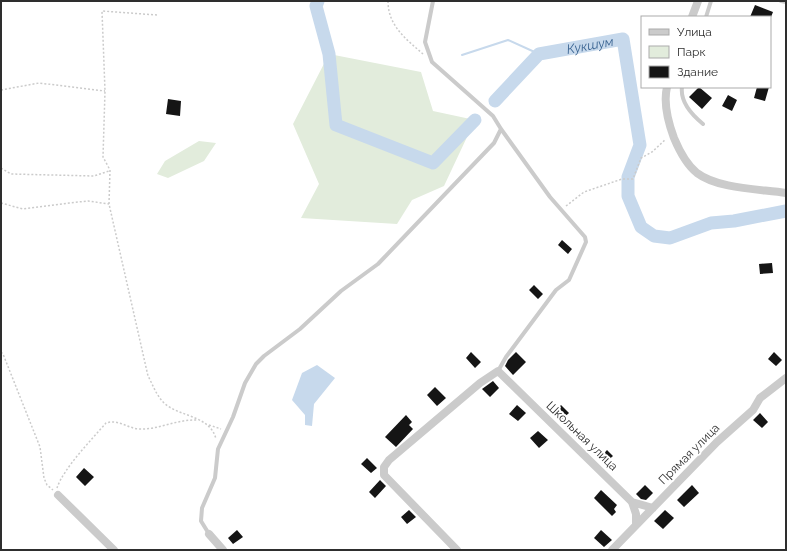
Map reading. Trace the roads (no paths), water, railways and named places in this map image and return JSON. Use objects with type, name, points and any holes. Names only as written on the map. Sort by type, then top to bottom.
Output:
[{"type":"street","points":[[692,16],[698,1]]},
{"type":"street","points":[[667,88],[665,101],[672,133],[687,162],[696,172],[714,182],[728,186],[786,192]]},
{"type":"street","points":[[457,550],[384,475],[384,467],[389,460],[480,383],[498,371]]},
{"type":"street","name":"Школьная улица","points":[[498,371],[632,502]]},
{"type":"street","name":"Прямая улица","points":[[612,550],[717,442],[753,410],[760,398],[786,378]]},
{"type":"street","points":[[58,495],[114,550]]},
{"type":"street","points":[[632,502],[653,508]]},
{"type":"street","points":[[632,502],[636,514],[636,525]]},
{"type":"street","points":[[209,534],[223,550]]},
{"type":"lane","points":[[433,1],[425,42],[432,62],[493,116],[550,197],[585,237],[586,242],[569,280],[556,290],[506,357],[498,371]]},
{"type":"lane","points":[[706,16],[711,1]]},
{"type":"lane","points":[[780,1],[786,2]]},
{"type":"lane","points":[[682,88],[685,103],[694,116],[703,124]]},
{"type":"lane","points":[[209,534],[201,521],[202,508],[215,478],[218,449],[245,383],[256,364],[264,356],[300,329],[341,291],[378,264],[494,143],[501,129]]},
{"type":"water","points":[[317,365],[335,378],[314,404],[312,426],[305,425],[305,415],[292,400],[302,373]]},
{"type":"waterway","name":"Кукшум","points":[[318,1],[316,6],[329,54],[336,125],[433,163],[475,120]]},
{"type":"waterway","name":"Кукшум","points":[[495,101],[539,54],[623,39],[640,145],[628,177],[628,196],[641,227],[654,236],[670,238],[711,223],[734,221],[786,211]]},
{"type":"waterway","points":[[462,55],[508,40],[539,54]]}]
